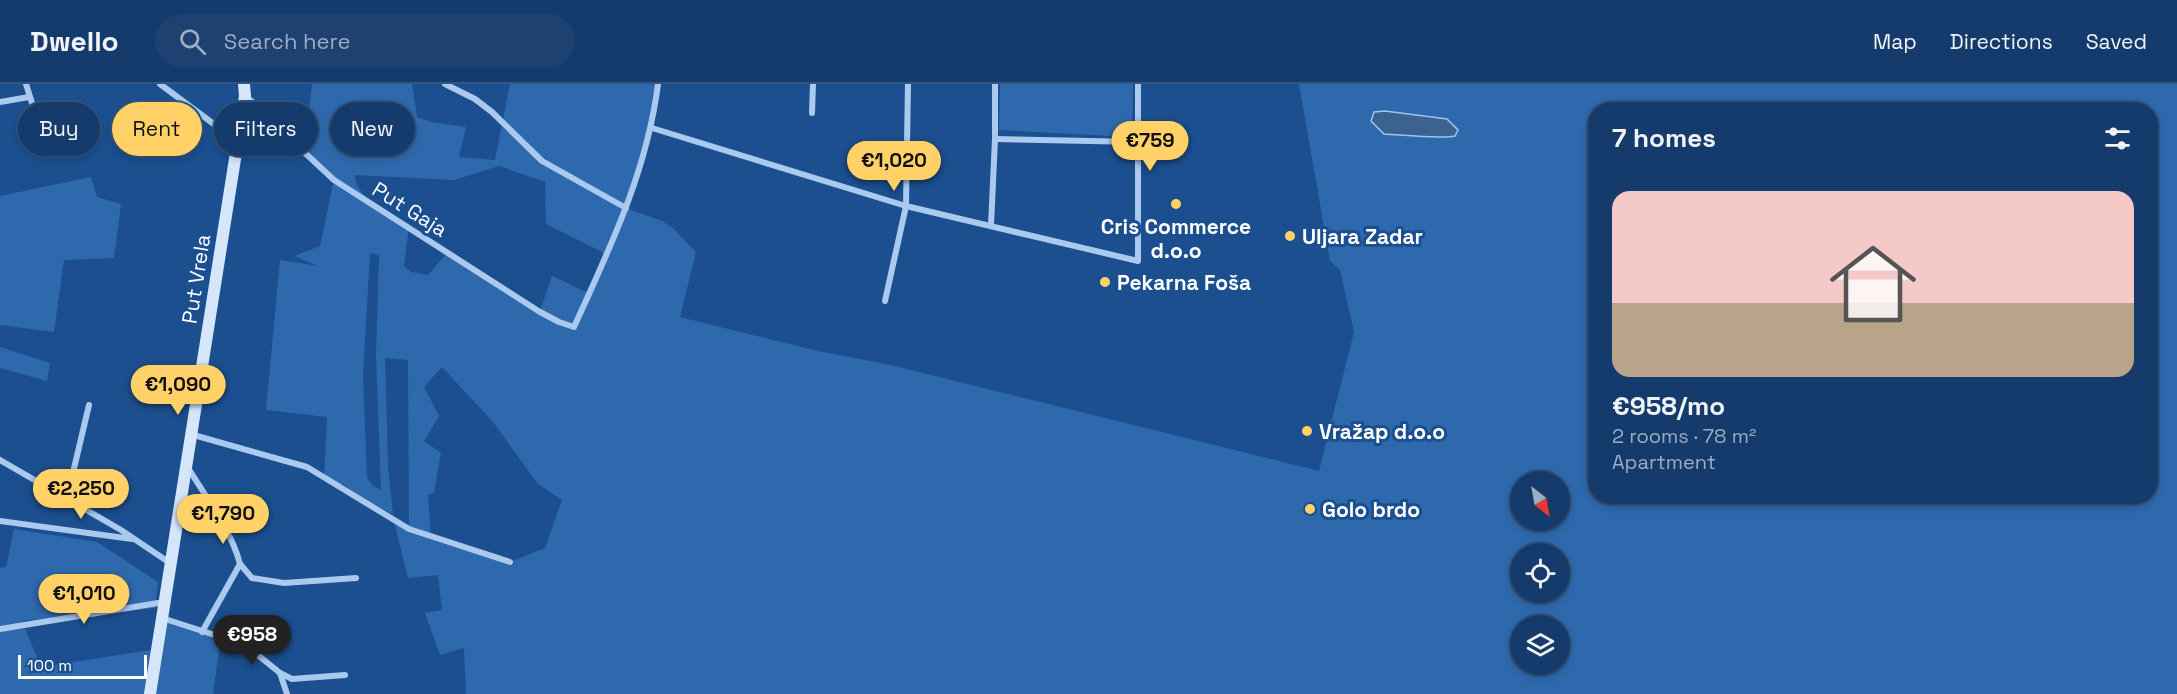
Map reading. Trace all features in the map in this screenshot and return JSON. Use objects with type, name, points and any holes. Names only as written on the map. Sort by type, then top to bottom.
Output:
[{"type":"main road","name":"Put Vrela","points":[[150,694],[236,156]]},
{"type":"street","points":[[26,84],[33,102]]},
{"type":"street","points":[[160,84],[214,124]]},
{"type":"street","points":[[445,84],[484,106],[542,161],[626,208],[652,128],[658,84]]},
{"type":"street","points":[[812,113],[813,84]]},
{"type":"street","points":[[885,301],[906,206],[908,84]]},
{"type":"street","points":[[991,225],[995,84]]},
{"type":"street","points":[[652,128],[906,206],[1138,261],[1138,84]]},
{"type":"street","name":"Put Gaja","points":[[245,90],[334,180],[540,312],[574,327],[626,208]]},
{"type":"street","points":[[0,102],[29,97]]},
{"type":"street","points":[[995,139],[1138,142]]},
{"type":"street","points":[[67,498],[89,405]]},
{"type":"street","points":[[190,434],[307,467],[409,529],[510,562]]},
{"type":"street","points":[[0,460],[67,498],[170,563]]},
{"type":"street","points":[[186,463],[214,512],[233,539],[240,564],[252,578],[284,583],[356,578]]},
{"type":"street","points":[[0,521],[133,539]]},
{"type":"street","points":[[202,632],[240,564]]},
{"type":"street","points":[[0,628],[164,602]]},
{"type":"street","points":[[162,618],[221,637],[253,651],[280,673],[292,679],[345,675]]},
{"type":"street","points":[[280,673],[287,694]]},
{"type":"shaded area","points":[[312,84],[412,84],[415,102],[330,102],[330,156],[415,156],[415,104],[417,117],[431,122],[466,127],[459,157],[495,160],[510,84],[658,84],[652,128],[626,208],[662,221],[673,228],[696,252],[680,317],[818,351],[891,365],[1319,471],[1354,332],[1340,270],[1330,261],[1299,84],[2177,84],[2177,694],[466,694],[464,648],[440,655],[425,613],[442,610],[438,575],[408,578],[394,521],[409,528],[408,360],[385,358],[388,467],[393,514],[363,499],[343,484],[337,485],[324,477],[327,417],[266,410],[280,260],[319,266],[294,256],[320,246],[334,180],[308,156],[318,156],[318,102],[310,102]],"holes":[[[499,166],[545,182],[546,224],[604,253],[588,293],[552,276],[540,311],[448,252],[428,275],[411,272],[404,266],[409,227],[368,199],[357,184],[354,175],[454,180]],[[370,253],[379,255],[376,355],[381,490],[373,486],[367,478],[363,377]],[[442,367],[493,422],[538,484],[562,500],[545,548],[510,562],[431,536],[428,495],[434,493],[441,453],[424,441],[439,416],[424,387]]]},
{"type":"shaded area","points":[[1000,84],[1133,84],[1132,137],[999,130]]},
{"type":"shaded area","points":[[1385,111],[1447,119],[1458,130],[1455,136],[1448,137],[1384,134],[1371,121],[1374,112]]},
{"type":"shaded area","points":[[91,177],[97,197],[121,204],[114,258],[64,260],[54,332],[0,325],[0,196]]},
{"type":"shaded area","points":[[0,347],[50,363],[47,381],[0,368]]},
{"type":"shaded area","points":[[14,529],[97,542],[158,582],[155,608],[22,621],[41,667],[157,649],[162,618],[221,637],[213,694],[0,694],[0,568],[6,567]]},
{"type":"place","name":"Cris Commerce d.o.o","points":[[1176,204]]},
{"type":"place","name":"Uljara Zadar","points":[[1290,236]]},
{"type":"place","name":"Pekarna Foša","points":[[1105,282]]},
{"type":"place","name":"Vražap d.o.o","points":[[1307,431]]},
{"type":"place","name":"Golo brdo","points":[[1310,509]]}]
